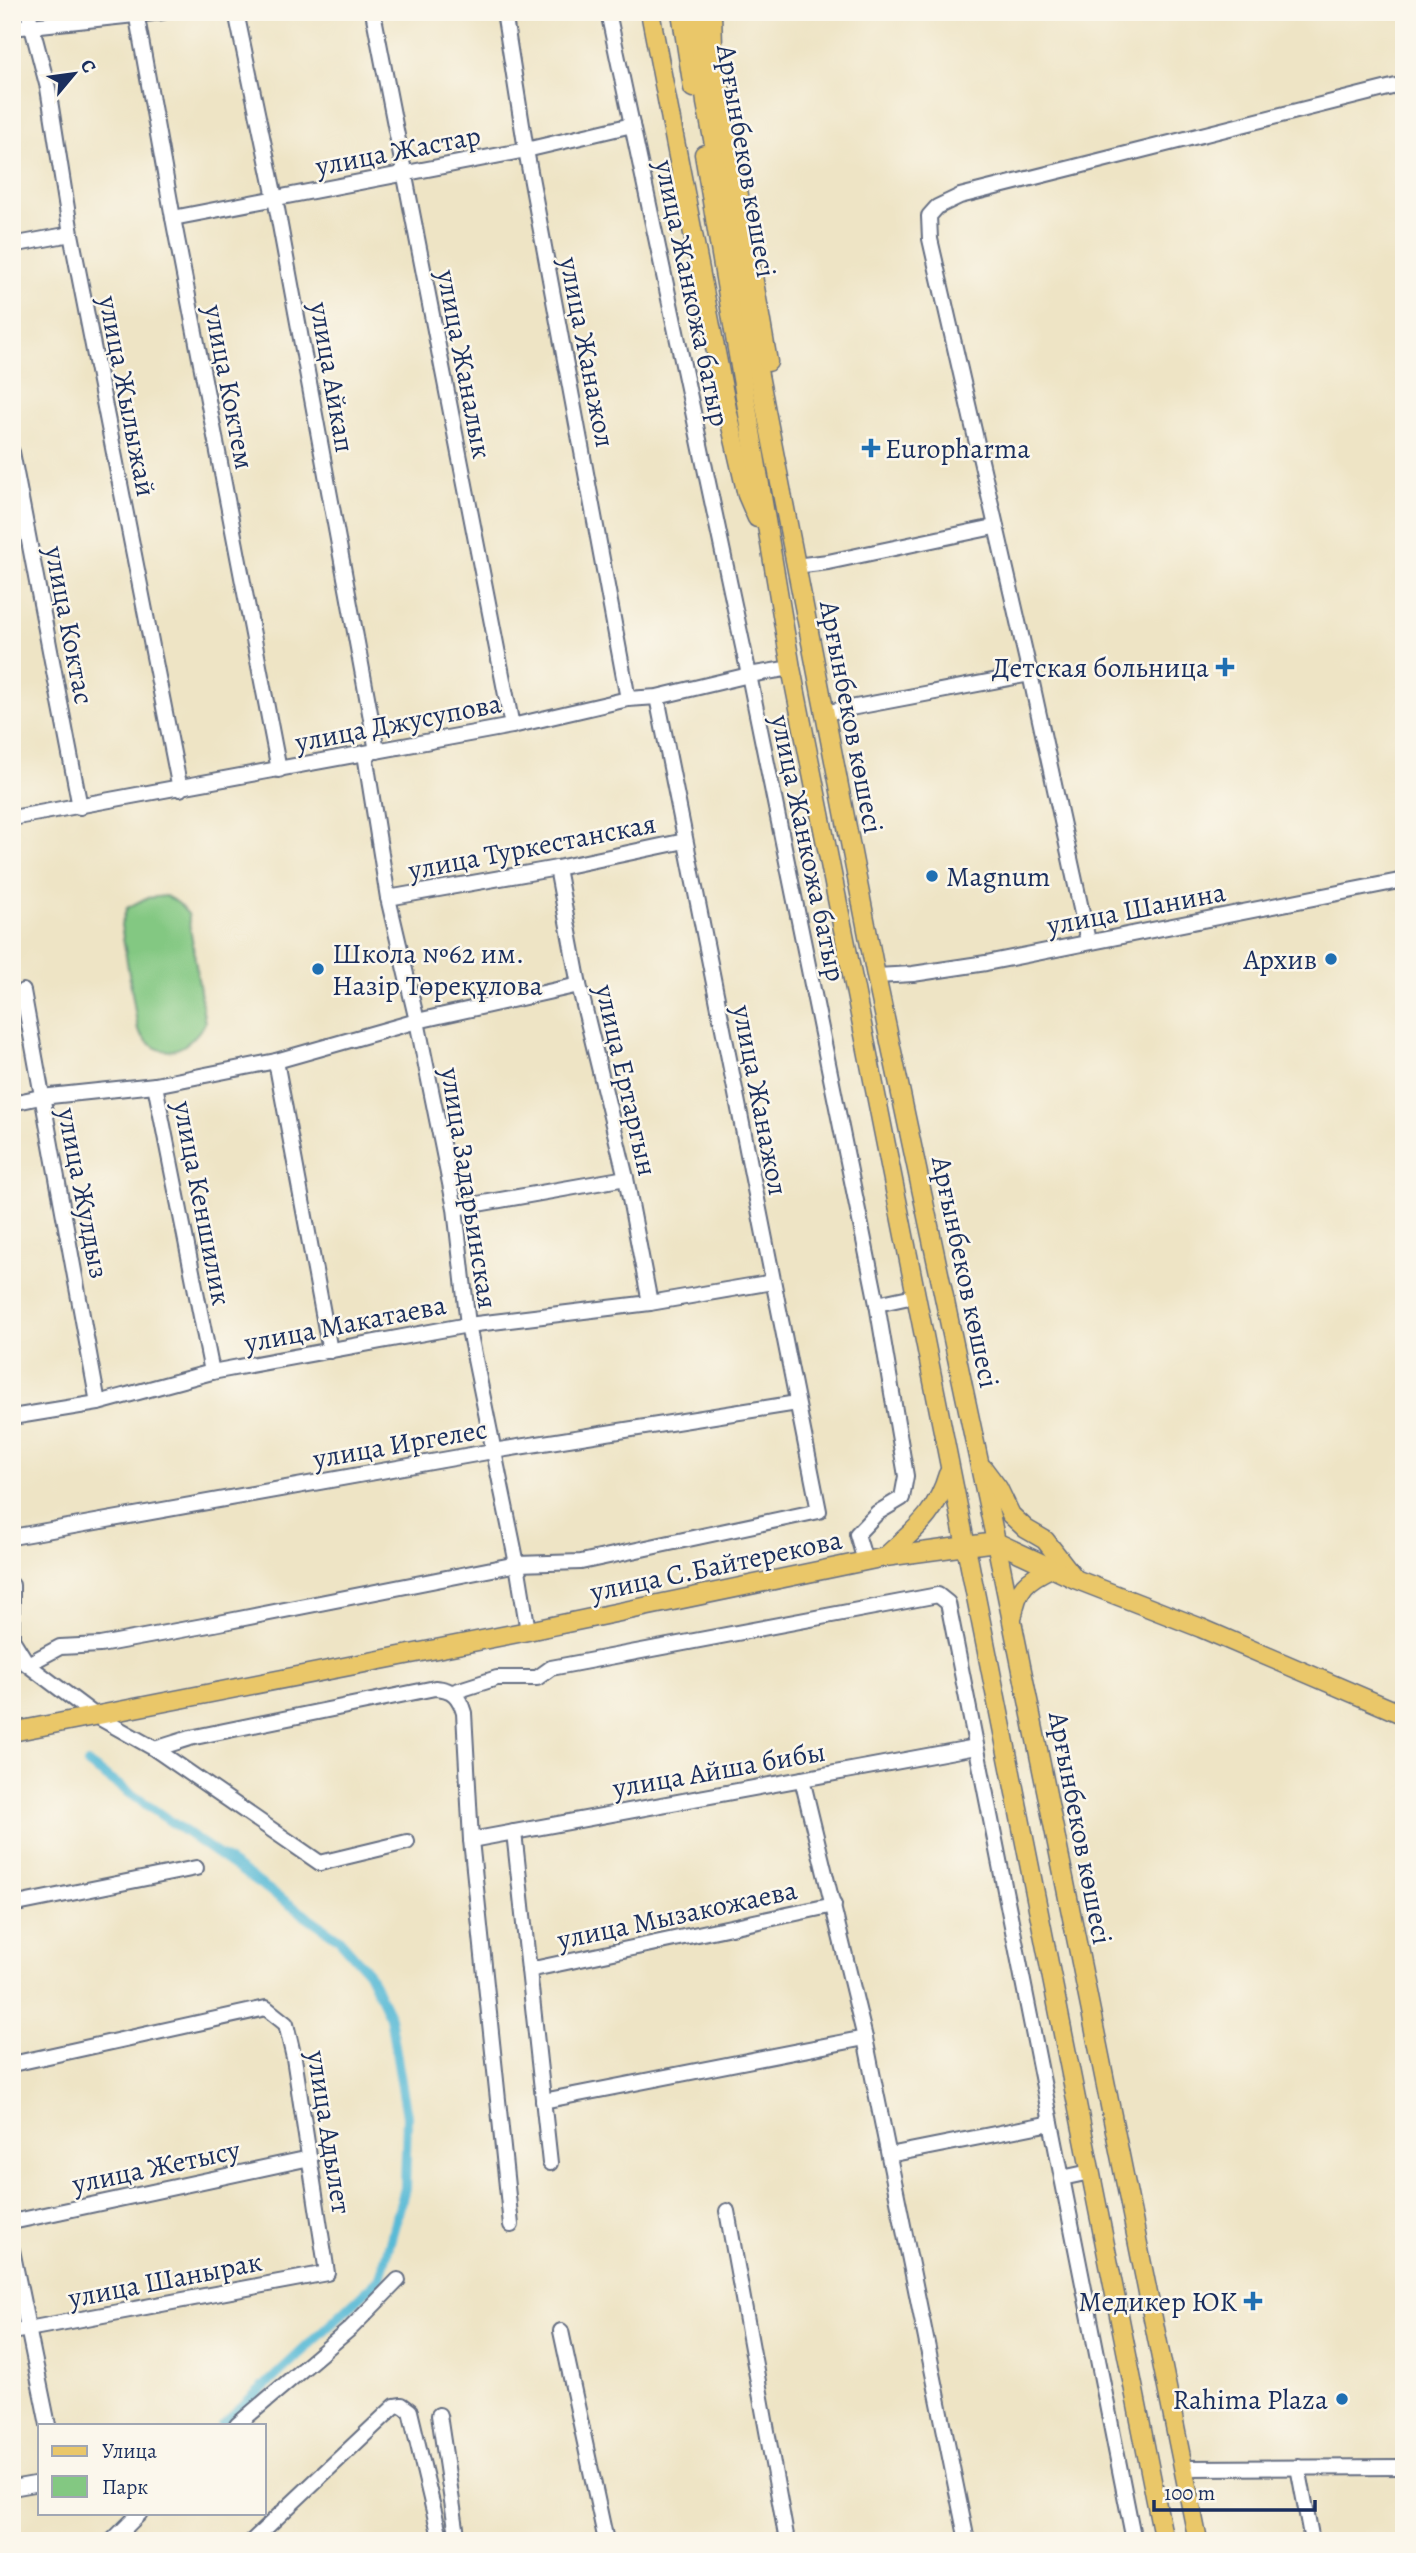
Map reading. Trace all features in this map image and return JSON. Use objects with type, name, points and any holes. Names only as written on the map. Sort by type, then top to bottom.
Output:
[{"type":"main road","points":[[650,12],[727,409],[747,495],[769,544]]},
{"type":"main road","name":"Арғынбеков көшесі","points":[[681,12],[791,668],[1164,2541]]},
{"type":"main road","name":"Арғынбеков көшесі","points":[[697,12],[706,103],[876,976],[996,1542],[1199,2541]]},
{"type":"main road","points":[[712,12],[713,46],[782,436],[789,496],[789,535]]},
{"type":"main road","points":[[979,1464],[994,1481],[1011,1515],[1026,1529],[1045,1540],[1075,1579]]},
{"type":"main road","points":[[885,1557],[930,1515],[942,1494],[949,1471]]},
{"type":"main road","points":[[996,1542],[1075,1579],[1201,1628],[1404,1715]]},
{"type":"main road","name":"улица С.Байтерекова","points":[[12,1732],[528,1631],[885,1557],[996,1542]]},
{"type":"main road","points":[[1012,1622],[1016,1597],[1021,1589],[1037,1574],[1051,1568]]},
{"type":"street","points":[[12,28],[29,20],[163,12]]},
{"type":"street","name":"улица Айкап","points":[[236,12],[275,198],[371,753]]},
{"type":"street","name":"улица Жаналык","points":[[373,12],[512,726]]},
{"type":"street","name":"улица Жанажол","points":[[504,12],[526,150],[628,699]]},
{"type":"street","name":"улица Жанкожа батыр","points":[[608,12],[749,675],[877,1304],[906,1476],[902,1498],[877,1513],[857,1534],[865,1561]]},
{"type":"street","name":"улица Коктем","points":[[136,14],[279,770]]},
{"type":"street","name":"улица Жылыжай","points":[[29,20],[48,88],[71,234],[180,789]]},
{"type":"street","points":[[1088,941],[930,239],[929,216],[937,207],[960,196],[1404,84]]},
{"type":"street","name":"улица Жастар","points":[[173,218],[526,150],[632,125]]},
{"type":"street","points":[[12,245],[71,234]]},
{"type":"street","name":"улица Коктас","points":[[12,452],[80,807]]},
{"type":"street","points":[[795,566],[828,562],[995,527]]},
{"type":"street","name":"улица Джусупова","points":[[12,818],[512,726],[628,699],[657,698],[749,675],[791,668]]},
{"type":"street","points":[[824,713],[1030,674]]},
{"type":"street","name":"улица Жанажол","points":[[517,1564],[582,1562],[820,1511],[657,698]]},
{"type":"street","name":"улица Задарьинская","points":[[371,753],[388,898],[417,1021],[455,1208],[468,1325],[528,1631]]},
{"type":"street","name":"улица Туркестанская","points":[[388,898],[557,868],[685,841]]},
{"type":"street","name":"улица Ертаргын","points":[[557,868],[579,985],[626,1178],[650,1303]]},
{"type":"street","name":"улица Шанина","points":[[876,976],[912,974],[986,963],[1404,880]]},
{"type":"street","points":[[12,1103],[41,1097],[155,1085],[276,1061],[417,1021],[579,985]]},
{"type":"street","name":"улица Жулдыз","points":[[23,991],[98,1403]]},
{"type":"street","points":[[276,1061],[330,1351]]},
{"type":"street","name":"улица Кеншилик","points":[[155,1085],[212,1373]]},
{"type":"street","points":[[455,1208],[626,1178]]},
{"type":"street","name":"улица Макатаева","points":[[12,1417],[98,1403],[212,1373],[468,1325],[650,1303],[773,1282]]},
{"type":"street","points":[[877,1304],[914,1296]]},
{"type":"street","name":"улица Иргелес","points":[[12,1537],[493,1451],[797,1403]]},
{"type":"street","points":[[28,1664],[60,1647],[100,1645],[517,1564]]},
{"type":"street","points":[[12,1585],[12,1639],[28,1664]]},
{"type":"street","points":[[155,1749],[190,1738],[435,1688],[453,1692],[497,1678],[537,1678],[551,1668],[938,1595],[948,1603],[1134,2541]]},
{"type":"street","points":[[12,1653],[96,1716],[155,1749],[320,1863],[407,1842]]},
{"type":"street","points":[[453,1692],[460,1699],[464,1713],[471,1840],[511,2225]]},
{"type":"street","name":"улица Айша бибы","points":[[471,1840],[976,1747]]},
{"type":"street","points":[[802,1779],[865,2038],[967,2541]]},
{"type":"street","points":[[514,1832],[550,2163]]},
{"type":"street","points":[[12,1905],[196,1868]]},
{"type":"street","name":"улица Мызакожаева","points":[[529,1970],[834,1905]]},
{"type":"street","name":"улица Адылет","points":[[12,2064],[266,2008],[286,2024],[294,2058],[327,2273]]},
{"type":"street","points":[[543,2101],[865,2038]]},
{"type":"street","points":[[889,2155],[1051,2123]]},
{"type":"street","name":"улица Жетысу","points":[[12,2222],[310,2158]]},
{"type":"street","points":[[1062,2178],[1090,2172]]},
{"type":"street","points":[[727,2211],[787,2541]]},
{"type":"street","points":[[12,2250],[48,2424]]},
{"type":"street","name":"улица Шанырак","points":[[12,2332],[327,2273]]},
{"type":"street","points":[[238,2424],[351,2328],[398,2280]]},
{"type":"street","points":[[561,2331],[606,2541]]},
{"type":"street","points":[[252,2541],[395,2406],[407,2407],[410,2411],[442,2541]]},
{"type":"street","points":[[439,2415],[458,2541]]},
{"type":"street","points":[[1298,2467],[1312,2541]]},
{"type":"street","points":[[1184,2468],[1404,2467]]},
{"type":"street","points":[[12,2488],[38,2483]]},
{"type":"street","points":[[113,2541],[139,2514]]},
{"type":"green space","points":[[166,896],[178,903],[188,914],[205,1023],[190,1041],[173,1050],[155,1047],[146,1041],[138,1030],[121,925],[127,908],[146,898]]},
{"type":"waterway","points":[[88,1764],[338,1938],[368,1972],[390,2017],[407,2116],[405,2188],[380,2278],[224,2424]]},
{"type":"waterway","points":[[100,2541],[129,2514]]},
{"type":"place","name":"Europharma","points":[[871,448]]},
{"type":"place","name":"Детская больница","points":[[1225,667]]},
{"type":"place","name":"Magnum","points":[[932,876]]},
{"type":"place","name":"Архив","points":[[1331,959]]},
{"type":"place","name":"Школа №62 им. Назір Төреқұлова","points":[[318,969]]},
{"type":"place","name":"Медикер ЮK","points":[[1253,2301]]},
{"type":"place","name":"Rahima Plaza","points":[[1342,2399]]}]
